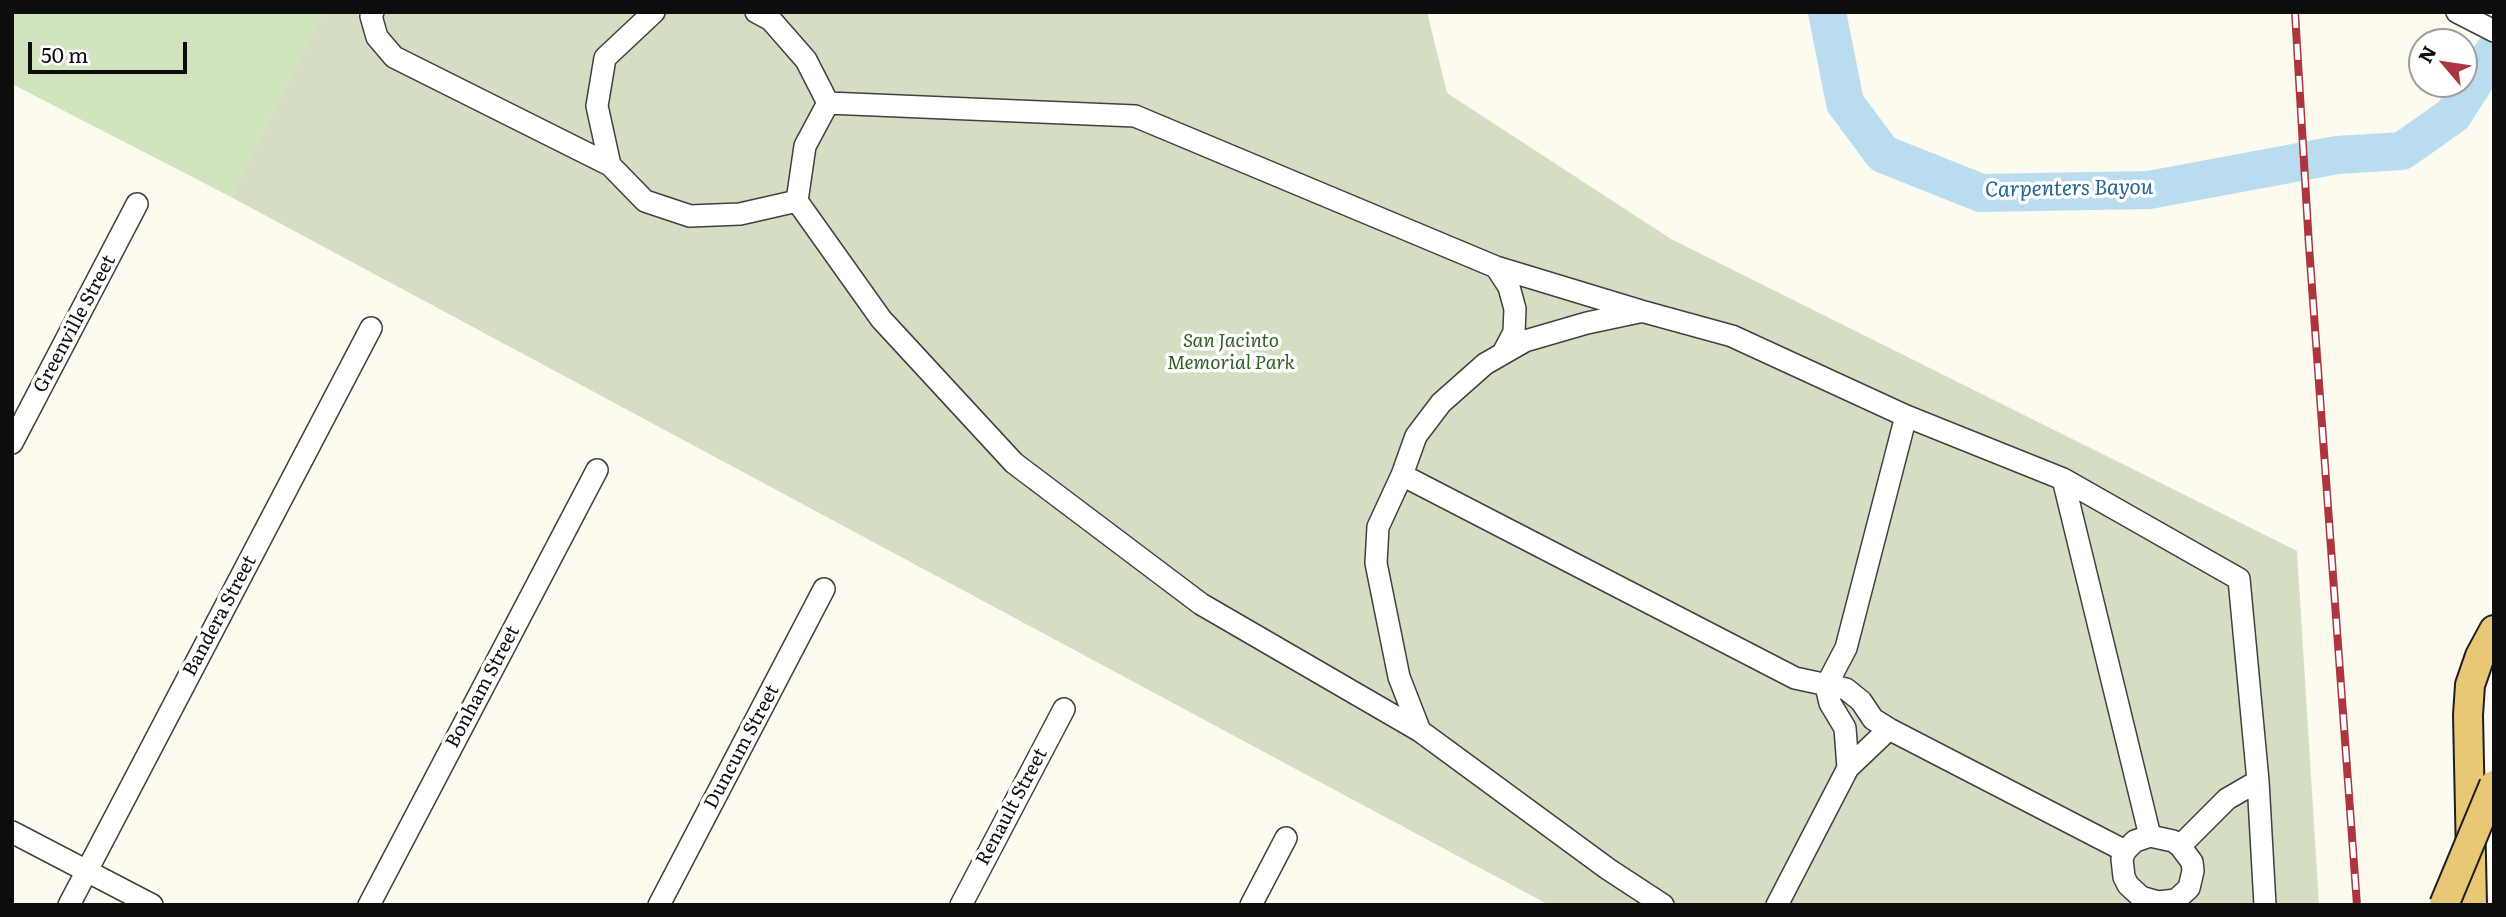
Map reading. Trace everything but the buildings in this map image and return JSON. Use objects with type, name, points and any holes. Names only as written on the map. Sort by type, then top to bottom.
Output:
[{"type":"main road","points":[[2472,905],[2468,715],[2470,685],[2480,656],[2494,630]]},
{"type":"main road","points":[[2444,905],[2494,785]]},
{"type":"street","points":[[373,12],[371,16],[377,37],[394,57],[610,165],[645,201],[690,216],[740,214],[797,201]]},
{"type":"street","points":[[610,165],[597,106],[605,58],[654,12]]},
{"type":"street","points":[[755,12],[771,20],[806,60],[828,103]]},
{"type":"street","points":[[2465,17],[2494,31]]},
{"type":"street","points":[[828,103],[805,146],[797,201],[881,319],[1014,463],[1201,604],[1420,731],[1608,869],[1663,905]]},
{"type":"street","points":[[828,103],[1135,116],[1496,267],[1732,336],[1906,416],[2063,479],[2239,579],[2258,780],[2265,905]]},
{"type":"street","name":"Greenville Street","points":[[12,443],[137,204]]},
{"type":"street","points":[[1496,267],[1509,287],[1515,309],[1514,332],[1503,353]]},
{"type":"street","points":[[1420,731],[1399,677],[1376,563],[1378,527],[1402,475],[1416,436],[1441,402],[1485,364],[1503,353],[1525,341],[1641,311]]},
{"type":"street","name":"Bandera Street","points":[[69,905],[371,328]]},
{"type":"street","points":[[1848,768],[1845,728],[1830,703],[1826,686],[1846,648],[1906,416]]},
{"type":"street","name":"Bonham Street","points":[[369,905],[597,470]]},
{"type":"street","points":[[1402,475],[1795,678],[1846,689],[1861,701],[1873,719],[1889,729],[2125,851]]},
{"type":"street","points":[[2063,479],[2150,836]]},
{"type":"street","name":"Duncum Street","points":[[659,905],[824,589]]},
{"type":"street","name":"Renault Street","points":[[961,905],[1064,709]]},
{"type":"street","points":[[1777,905],[1848,768],[1889,729]]},
{"type":"street","points":[[2180,846],[2227,799],[2258,780]]},
{"type":"street","points":[[12,832],[152,905]]},
{"type":"street","points":[[2150,836],[2166,838],[2180,846],[2192,862],[2193,880],[2183,895],[2167,903],[2129,898],[2122,859],[2125,851],[2135,841],[2150,836]]},
{"type":"street","points":[[1251,905],[1286,838]]},
{"type":"green space","points":[[12,12],[323,12],[231,197],[12,84]]},
{"type":"green space","name":"San Jacinto Memorial Park","points":[[323,12],[1427,12],[1447,93],[1671,239],[2297,551],[2319,905],[1549,905],[231,197]]},
{"type":"waterway","name":"Carpenters Bayou","points":[[1827,12],[1845,103],[1883,154],[1981,193],[2149,190],[2337,155],[2402,151],[2453,115],[2494,51]]},
{"type":"railway","points":[[2295,12],[2309,246],[2357,905]]}]
